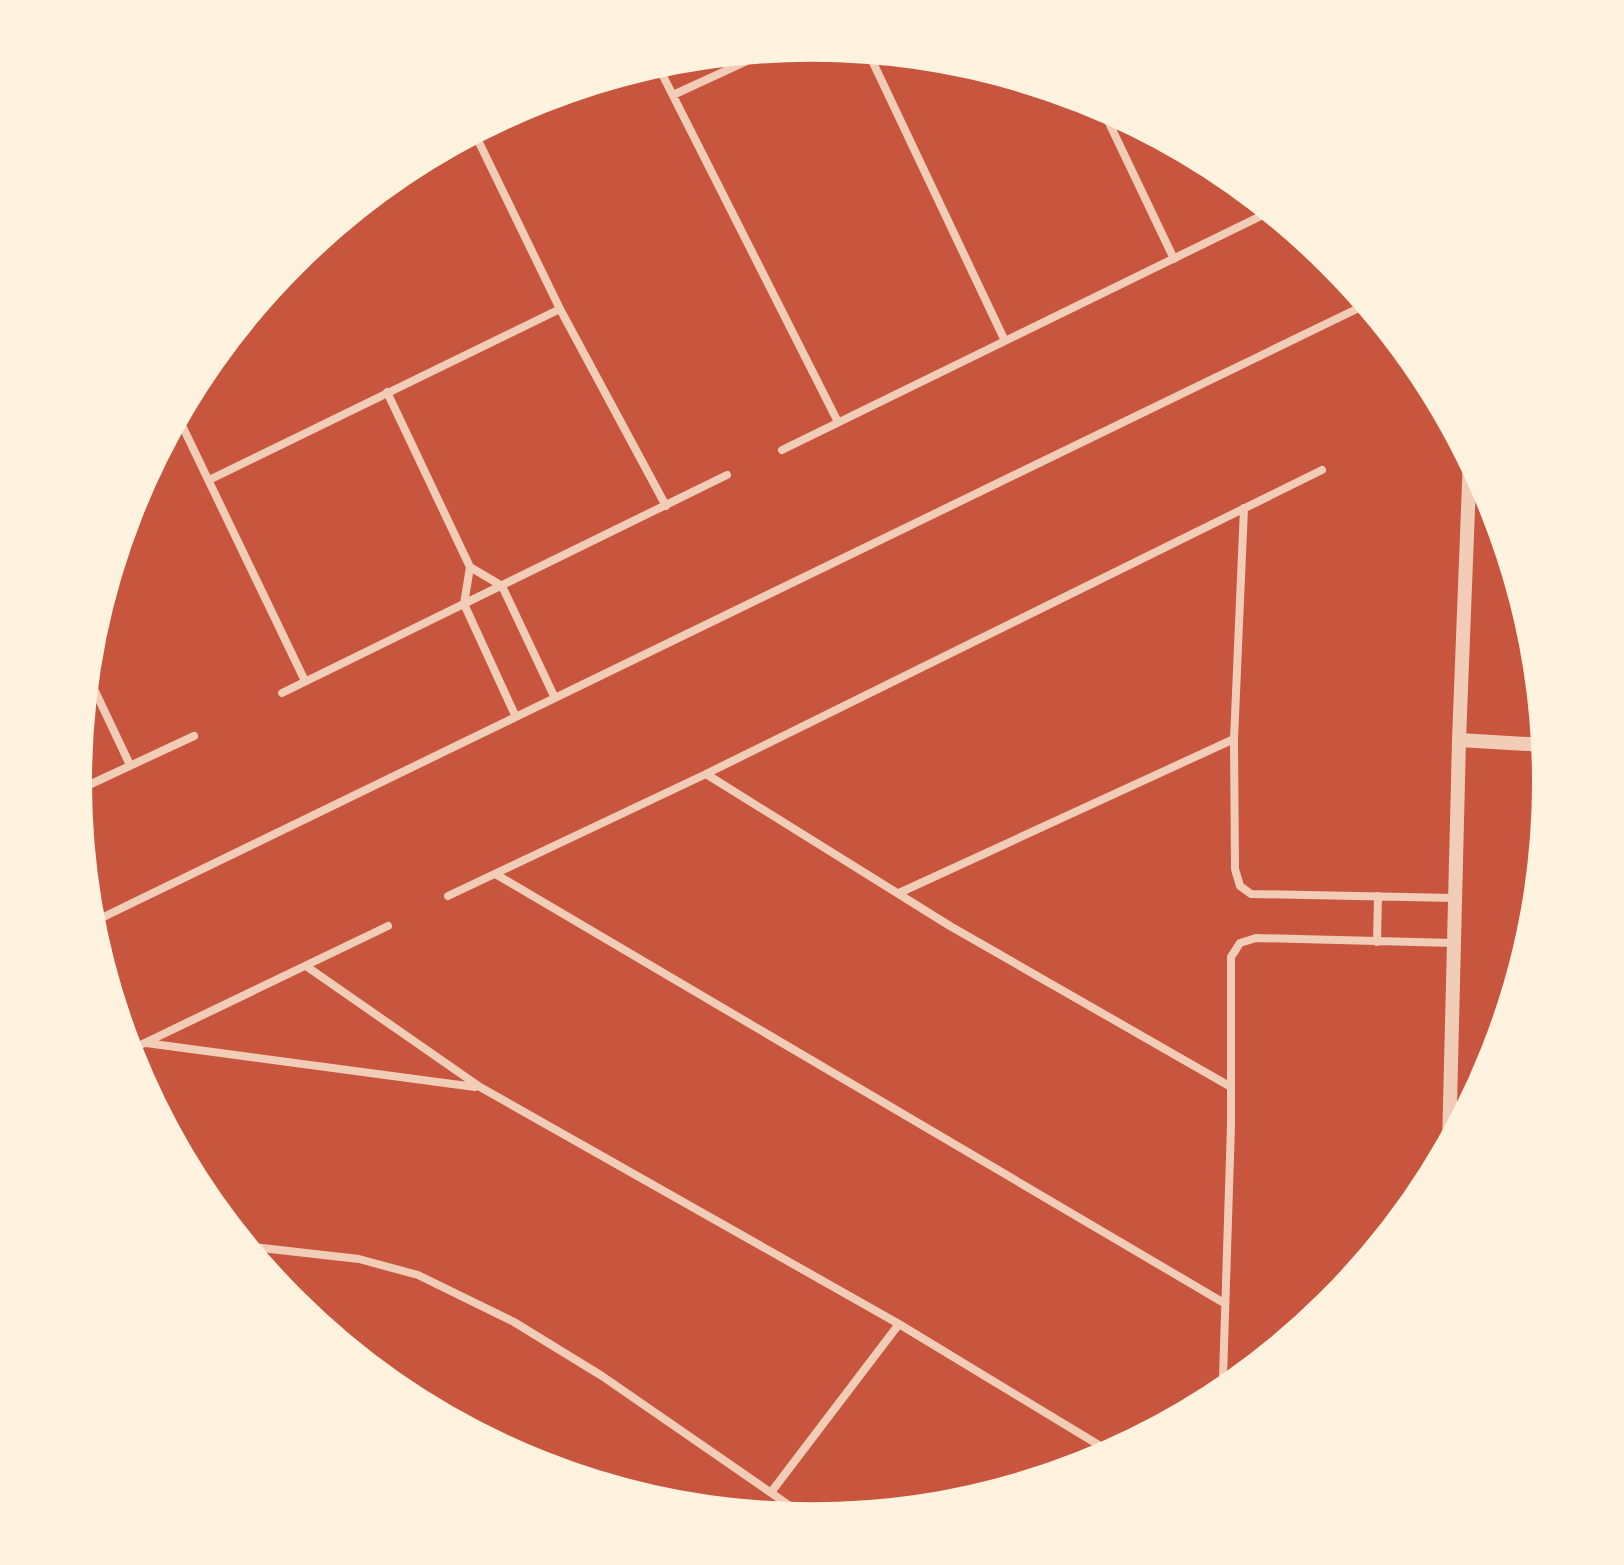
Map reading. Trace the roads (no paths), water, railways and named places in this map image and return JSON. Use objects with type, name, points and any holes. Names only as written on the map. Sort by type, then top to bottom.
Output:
[{"type":"street","points":[[873,63],[1005,341]]},
{"type":"street","points":[[673,95],[740,64]]},
{"type":"street","points":[[663,76],[838,422]]},
{"type":"street","points":[[1110,125],[1174,259]]},
{"type":"street","points":[[479,142],[560,309],[666,506]]},
{"type":"street","points":[[782,450],[1261,216]]},
{"type":"street","points":[[209,480],[560,309]]},
{"type":"street","points":[[102,918],[1357,309]]},
{"type":"street","points":[[387,392],[470,567],[502,586],[554,696]]},
{"type":"street","points":[[183,427],[305,681]]},
{"type":"street","points":[[448,896],[706,774],[1322,470]]},
{"type":"street","points":[[282,693],[727,475]]},
{"type":"street","points":[[1450,1122],[1469,482]]},
{"type":"street","points":[[1244,508],[1234,739],[1235,869],[1240,886],[1251,894],[1455,898]]},
{"type":"street","points":[[470,567],[464,604],[515,715]]},
{"type":"street","points":[[96,692],[130,765]]},
{"type":"street","points":[[90,784],[194,736]]},
{"type":"street","points":[[899,893],[1234,739]]},
{"type":"street","points":[[1459,740],[1533,744]]},
{"type":"street","points":[[706,774],[950,926],[1231,1087]]},
{"type":"street","points":[[497,875],[1224,1303]]},
{"type":"street","points":[[1377,942],[1378,896]]},
{"type":"street","points":[[139,1046],[388,926]]},
{"type":"street","points":[[1223,1376],[1231,1087],[1231,957],[1240,943],[1256,938],[1454,943]]},
{"type":"street","points":[[306,966],[480,1087],[899,1324],[1099,1445]]},
{"type":"street","points":[[146,1043],[480,1087]]},
{"type":"street","points":[[260,1248],[359,1259],[418,1275],[514,1322],[789,1504]]},
{"type":"street","points":[[772,1491],[899,1324]]}]
